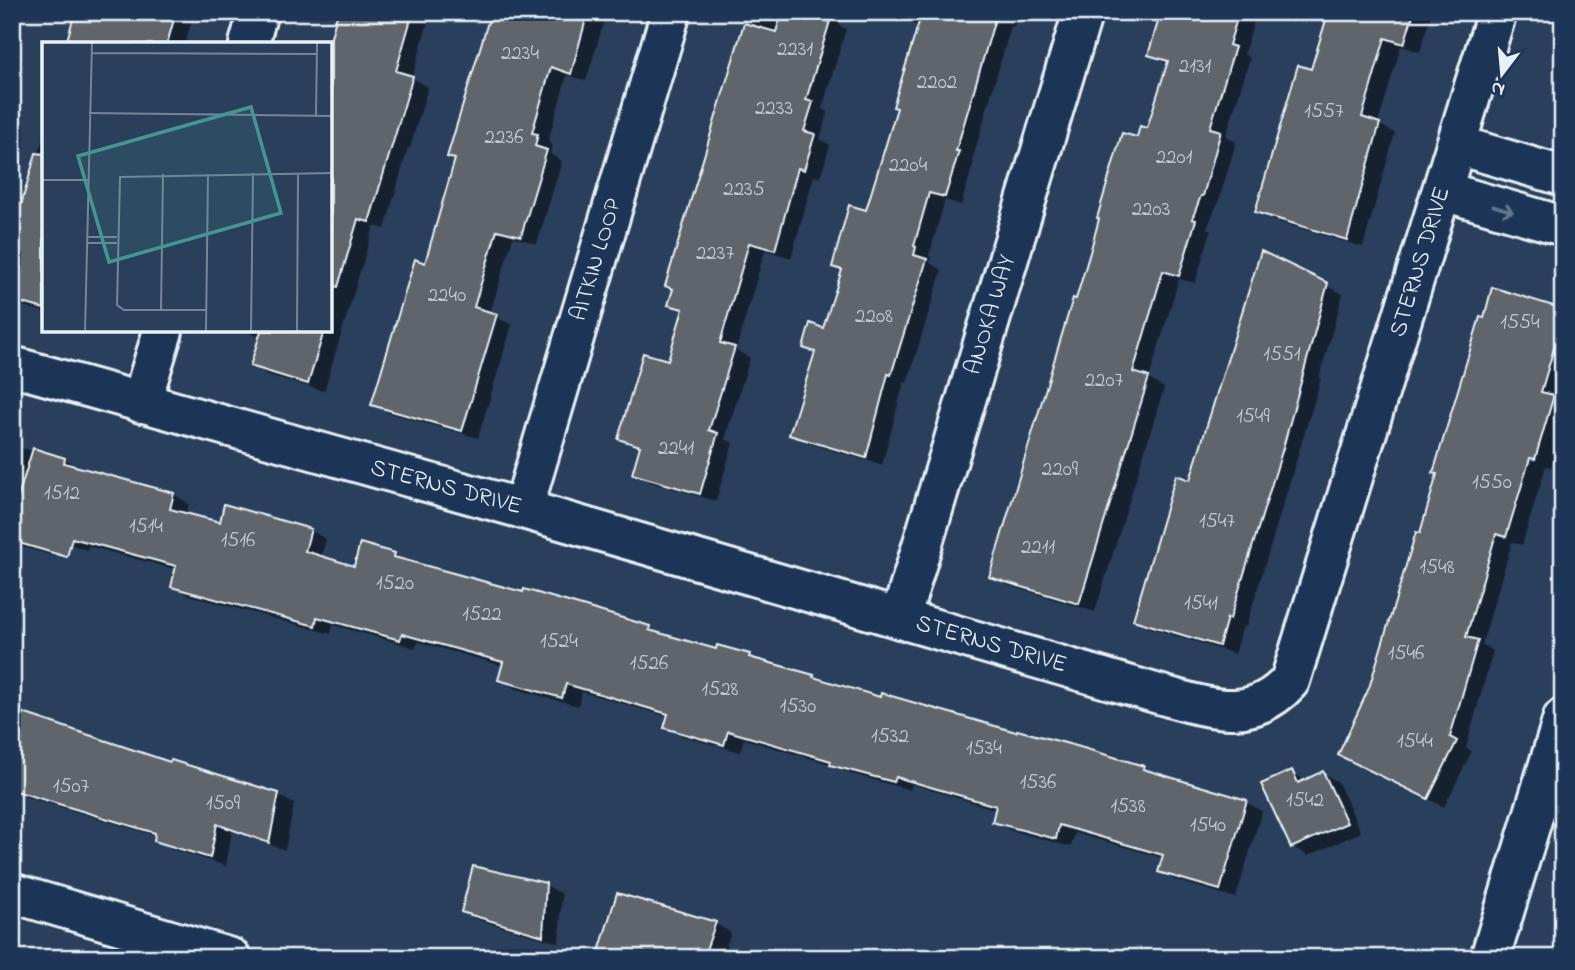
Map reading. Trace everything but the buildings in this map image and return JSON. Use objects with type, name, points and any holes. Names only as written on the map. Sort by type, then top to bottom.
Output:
[{"type":"street","points":[[250,42],[258,12]]},
{"type":"street","name":"AITKIN LOOP","points":[[523,509],[671,12]]},
{"type":"street","name":"ANOKA WAY","points":[[900,618],[1083,12]]},
{"type":"street","name":"STERNS DRIVE","points":[[12,366],[523,509],[1219,709],[1251,707],[1277,697],[1290,681],[1497,12]]},
{"type":"street","points":[[1457,145],[1563,176]]},
{"type":"street","points":[[1443,191],[1563,226]]},
{"type":"street","points":[[141,403],[163,332]]},
{"type":"street","points":[[1490,958],[1560,737]]},
{"type":"street","points":[[12,893],[231,958]]}]
